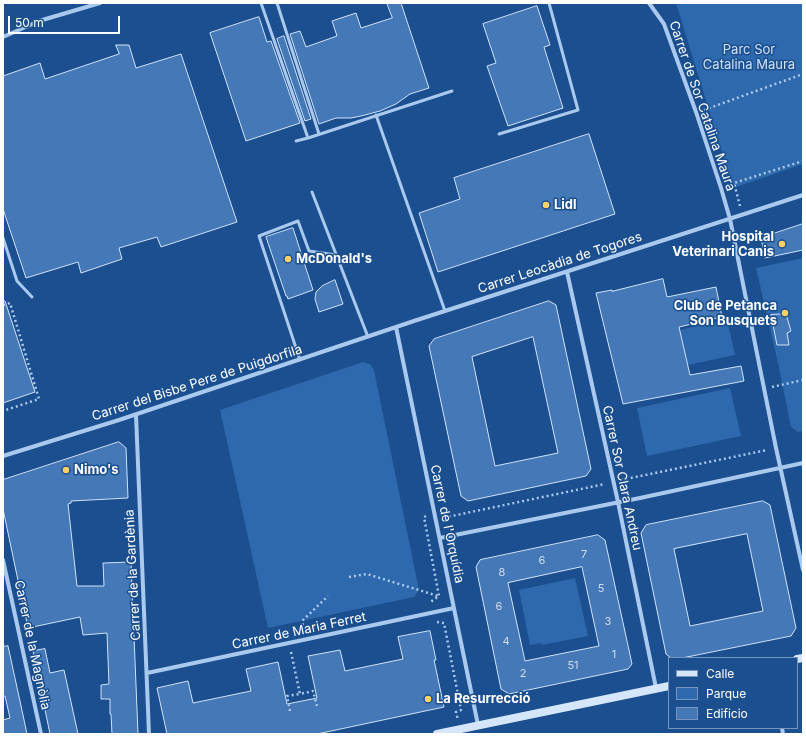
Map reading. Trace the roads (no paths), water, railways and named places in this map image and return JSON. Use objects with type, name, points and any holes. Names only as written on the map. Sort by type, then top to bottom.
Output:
[{"type":"street","points":[[3,37],[39,21],[100,3]]},
{"type":"street","name":"Carrer de Sor Catalina Maura","points":[[649,3],[664,24],[696,112],[730,218],[780,468],[803,570]]},
{"type":"street","points":[[730,218],[803,195]]},
{"type":"street","name":"Carrer Leocàdia de Togores","points":[[396,327],[730,218]]},
{"type":"street","name":"Carrer Sor Clara Andreu","points":[[567,272],[618,502],[656,688]]},
{"type":"street","name":"Carrer del Bisbe Pere de Puigdorfila","points":[[3,456],[136,415],[396,327]]},
{"type":"street","name":"Carrer de l'Orquídia","points":[[396,327],[478,725]]},
{"type":"street","name":"Carrer de la Gardènia","points":[[136,415],[149,734]]},
{"type":"street","points":[[440,538],[803,464]]},
{"type":"street","name":"Carrer de la Magnòlia","points":[[3,560],[41,734]]},
{"type":"street","name":"Carrer de Maria Ferret","points":[[147,673],[454,608]]},
{"type":"street","points":[[437,734],[668,686]]},
{"type":"lane","points":[[261,3],[308,138]]},
{"type":"lane","points":[[277,3],[319,134]]},
{"type":"lane","points":[[499,134],[578,110],[549,3]]},
{"type":"lane","points":[[296,141],[452,91]]},
{"type":"lane","points":[[376,116],[445,311]]},
{"type":"lane","points":[[312,192],[368,337]]},
{"type":"lane","points":[[300,360],[259,236],[298,221],[309,251],[336,256]]},
{"type":"lane","points":[[3,238],[16,281],[32,297]]},
{"type":"place","name":"Lidl","points":[[546,205]]},
{"type":"place","name":"Hospital Veterinari Canis","points":[[782,244]]},
{"type":"place","name":"McDonald's","points":[[288,259]]},
{"type":"place","name":"Club de Petanca Son Busquets","points":[[785,313]]},
{"type":"place","name":"Nimo's","points":[[66,470]]},
{"type":"place","name":"La Resurrecció","points":[[428,699]]},
{"type":"park label","name":"Parc Sor Catalina Maura","points":[[749,58]]}]
